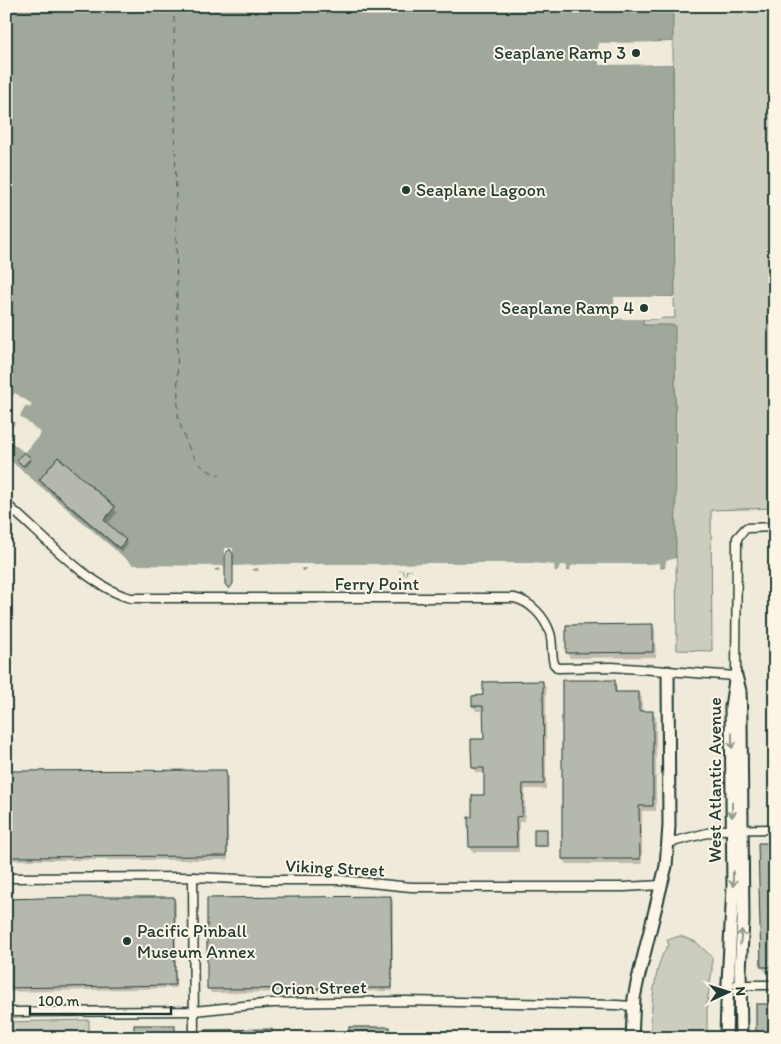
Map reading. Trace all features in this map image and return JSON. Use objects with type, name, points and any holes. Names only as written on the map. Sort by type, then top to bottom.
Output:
[{"type":"street","name":"Ferry Point","points":[[6,504],[90,578],[123,597],[138,599],[236,600],[514,598],[528,603],[546,624],[550,634],[554,664],[558,668],[612,668],[716,673],[736,676]]},
{"type":"street","points":[[736,676],[738,538],[746,528],[775,527]]},
{"type":"street","points":[[632,1038],[633,1006],[641,962],[666,866],[668,843],[668,672]]},
{"type":"street","name":"West Atlantic Avenue","points":[[736,676],[732,707],[743,921],[740,985],[741,1038]]},
{"type":"street","name":"West Atlantic Avenue","points":[[726,1038],[737,830]]},
{"type":"street","points":[[668,843],[715,831],[775,830]]},
{"type":"street","points":[[193,877],[194,1038]]},
{"type":"street","name":"Viking Street","points":[[6,878],[193,877],[254,880],[340,880],[411,887],[624,887],[662,885]]},
{"type":"street","points":[[728,985],[775,985]]},
{"type":"street","name":"Orion Street","points":[[6,1012],[194,1010],[272,1003],[404,1001],[633,1006]]},
{"type":"shaded area","points":[[6,6],[673,6],[673,42],[652,42],[652,64],[673,64],[675,297],[658,297],[658,319],[643,319],[643,325],[675,325],[676,563],[660,569],[571,571],[407,570],[406,574],[404,574],[403,570],[131,570],[6,462]]},
{"type":"shaded area","points":[[648,6],[775,6],[775,508],[711,510],[712,651],[677,650],[676,558],[636,319],[675,318],[674,297],[634,297],[674,240],[673,42],[630,43]]},
{"type":"shaded area","points":[[680,936],[696,942],[712,957],[707,1003],[707,1038],[651,1038],[652,1003],[656,975],[664,952],[669,945],[667,940]]},
{"type":"shaded area","points":[[89,1020],[89,1038],[6,1038],[6,1022]]},
{"type":"pier","name":"Seaplane Ramp 3","points":[[673,42],[673,45],[654,45],[654,61],[673,61],[673,64],[599,65],[598,43]]},
{"type":"pier","name":"Seaplane Ramp 4","points":[[614,297],[675,297],[675,299],[660,299],[661,319],[614,319]]},
{"type":"pier","points":[[6,393],[12,397],[15,393],[32,404],[30,408],[26,406],[20,416],[41,433],[25,453],[6,438],[6,433],[15,423],[6,417]]},
{"type":"pier","points":[[6,453],[12,462],[133,565],[224,566],[224,548],[233,548],[233,566],[279,564],[531,563],[554,565],[555,571],[558,571],[560,565],[564,565],[567,566],[567,571],[570,571],[571,566],[579,564],[659,563],[661,569],[665,568],[666,561],[676,558],[676,566],[669,570],[660,571],[573,572],[571,574],[565,572],[555,574],[413,573],[412,570],[406,570],[406,574],[404,574],[403,570],[399,570],[399,572],[305,572],[306,568],[301,568],[302,572],[265,571],[259,573],[258,568],[248,573],[220,573],[220,568],[215,569],[214,573],[190,571],[130,572],[6,465]]},
{"type":"building","points":[[24,452],[31,458],[23,466],[17,460]]},
{"type":"building","points":[[58,457],[115,507],[104,520],[126,540],[119,548],[39,480]]},
{"type":"building","points":[[230,549],[233,554],[233,584],[229,589],[225,584],[225,554]]},
{"type":"building","points":[[653,624],[653,652],[566,653],[566,625]]},
{"type":"building","points":[[562,680],[615,680],[615,692],[639,692],[639,711],[653,711],[653,806],[639,806],[640,859],[562,859]]},
{"type":"building","points":[[543,681],[544,784],[523,784],[522,816],[516,817],[517,847],[469,847],[468,817],[472,817],[472,795],[484,795],[484,768],[472,768],[471,748],[471,739],[484,739],[483,706],[472,706],[472,696],[483,695],[483,682]]},
{"type":"building","points":[[226,770],[227,856],[6,857],[6,771]]},
{"type":"building","points":[[534,829],[547,829],[547,846],[534,846]]},
{"type":"building","points":[[758,843],[775,843],[775,967],[761,967]]},
{"type":"building","points":[[391,896],[392,988],[207,989],[207,898]]},
{"type":"building","points":[[174,897],[175,985],[6,988],[6,899]]},
{"type":"building","points":[[756,1004],[775,1004],[775,1038],[756,1038]]},
{"type":"building","points":[[134,1025],[175,1025],[175,1038],[134,1038]]},
{"type":"building","points":[[349,1027],[390,1027],[390,1038],[349,1038]]},
{"type":"building","points":[[272,1029],[272,1038],[206,1038],[206,1030]]},
{"type":"ferry route","points":[[174,6],[178,418],[187,445],[197,460],[210,472],[220,475]]},
{"type":"place","name":"Seaplane Ramp 3","points":[[636,53]]},
{"type":"place","name":"Seaplane Lagoon","points":[[406,190]]},
{"type":"place","name":"Seaplane Ramp 4","points":[[644,308]]},
{"type":"place","name":"Pacific Pinball Museum Annex","points":[[127,941]]}]
